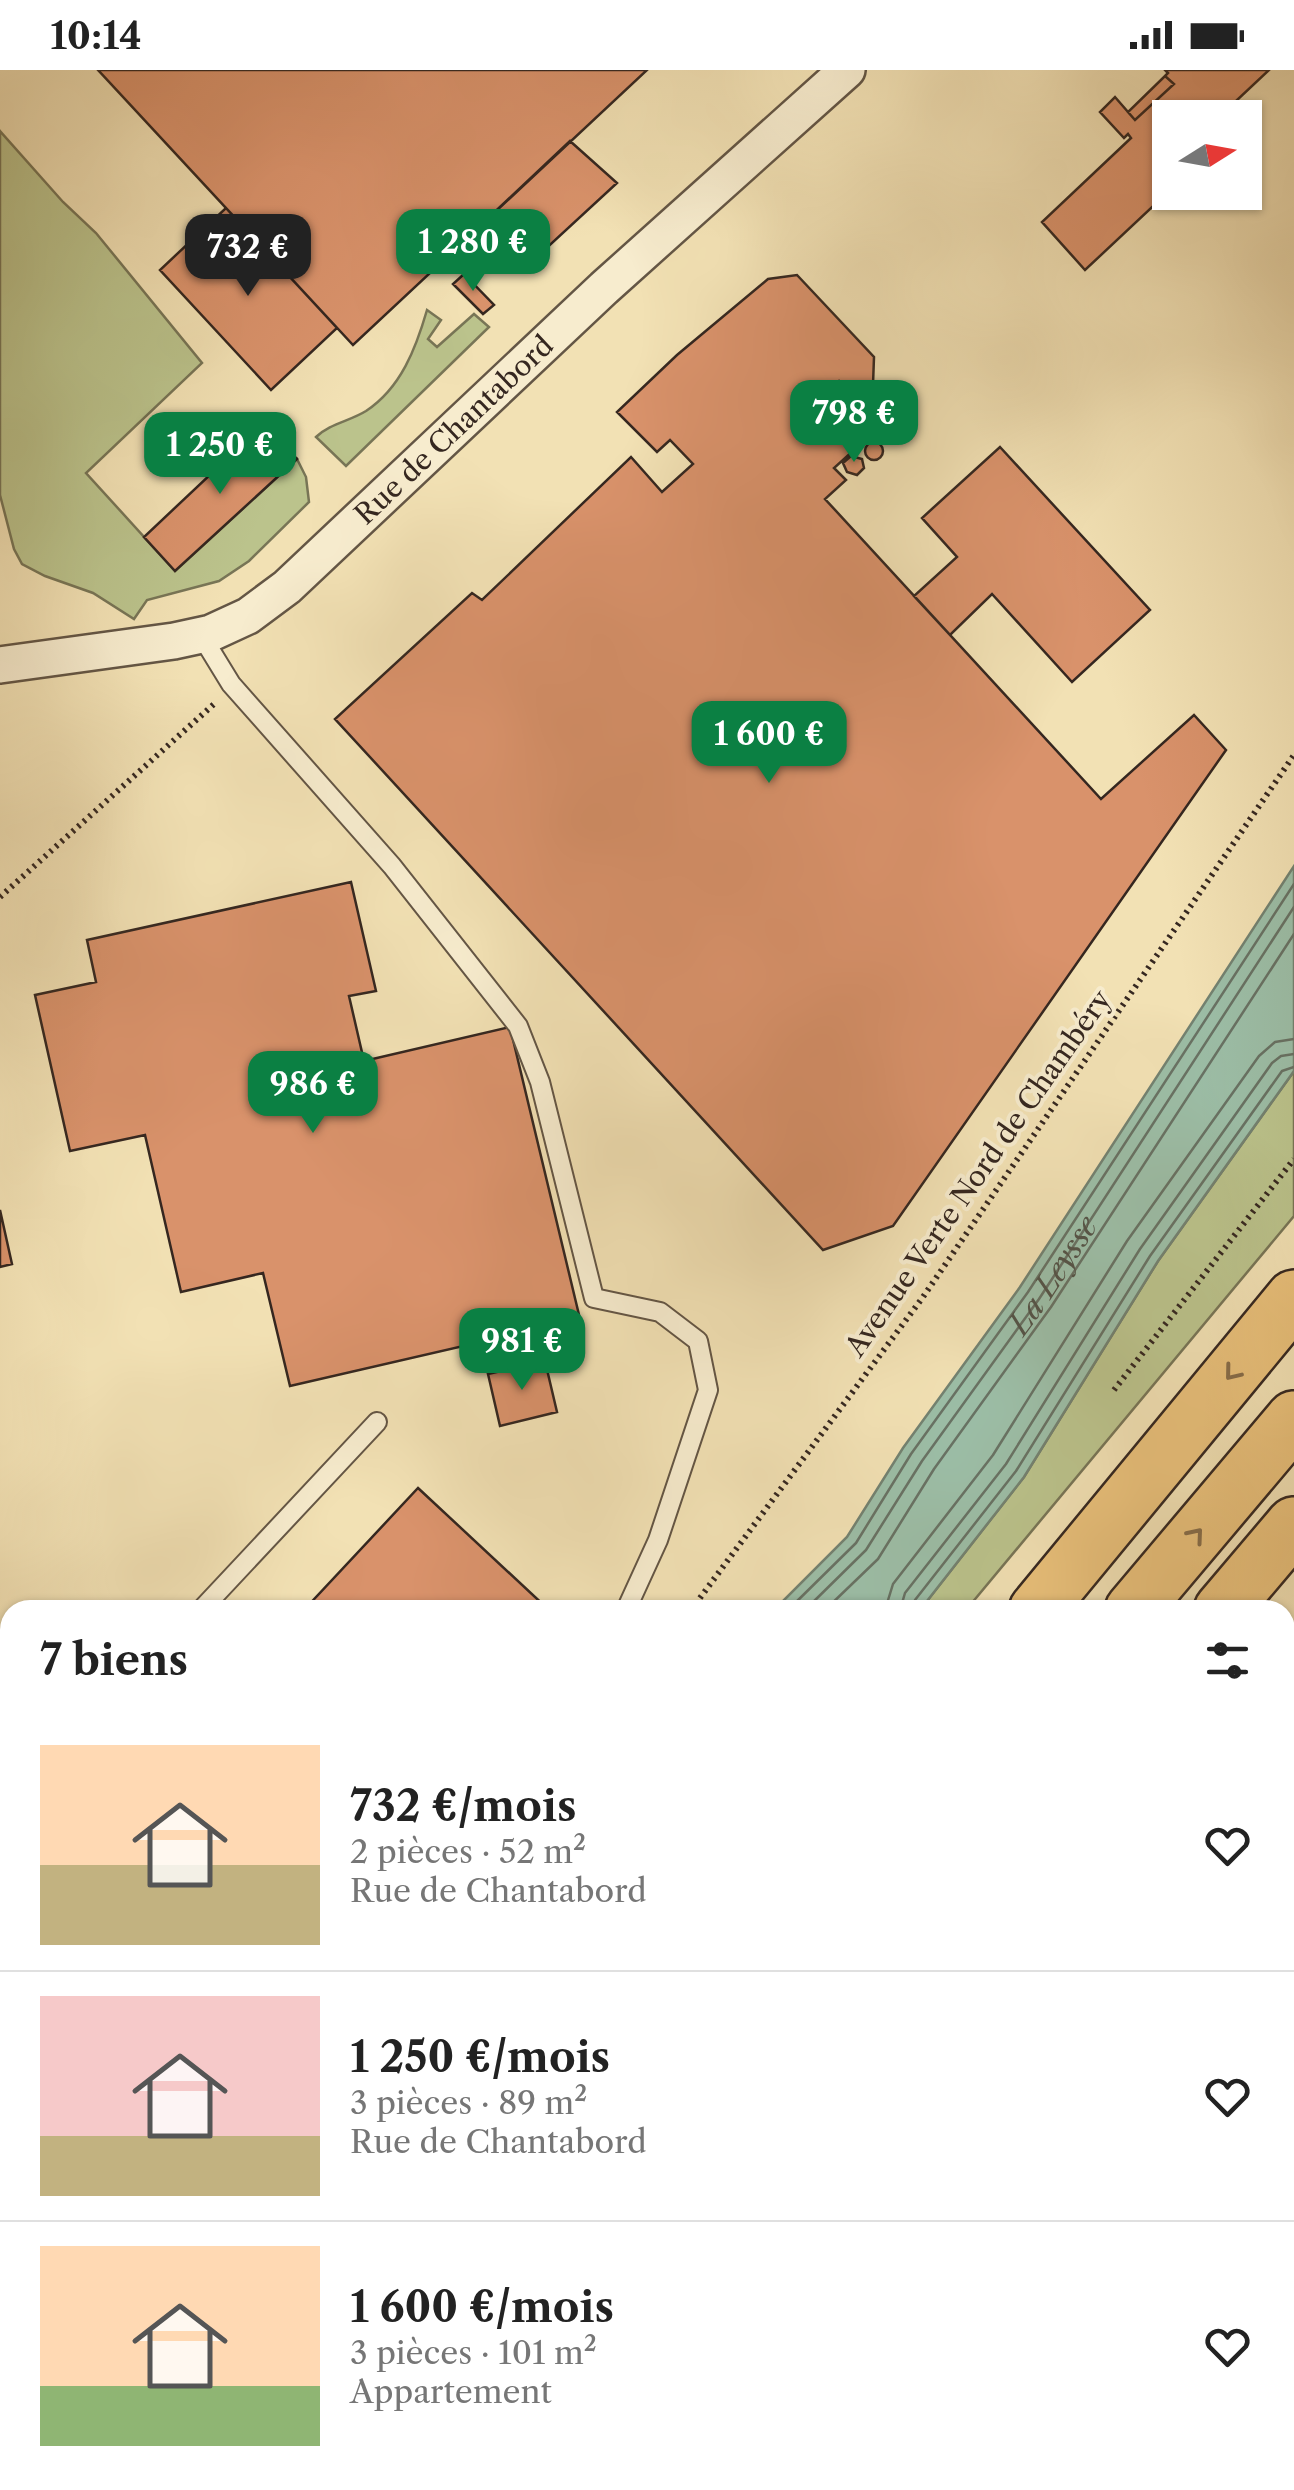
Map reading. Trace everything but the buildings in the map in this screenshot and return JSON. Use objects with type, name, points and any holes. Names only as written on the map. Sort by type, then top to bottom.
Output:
[{"type":"highway","points":[[1045,1600],[1294,1298]]},
{"type":"highway","points":[[1141,1600],[1294,1418]]},
{"type":"highway","points":[[1230,1600],[1294,1525]]},
{"type":"street","name":"Rue de Chantabord","points":[[0,665],[201,635],[248,616],[287,587],[604,288],[847,70]]},
{"type":"lane","points":[[201,635],[231,684],[392,866],[518,1026],[540,1082],[594,1298],[660,1312],[698,1342],[708,1390],[658,1540],[631,1600]]},
{"type":"lane","points":[[210,1600],[376,1422]]},
{"type":"path","points":[[0,898],[200,720],[231,684]]},
{"type":"path","name":"Avenue Verte Nord de Chambéry","points":[[698,1600],[923,1297],[1294,756]]},
{"type":"path","points":[[1114,1390],[1294,1160]]},
{"type":"shaded area","points":[[0,131],[96,233],[202,363],[86,473],[175,571],[297,459],[306,477],[309,502],[249,561],[219,581],[147,600],[134,619],[93,593],[22,564],[14,549],[0,495]]},
{"type":"shaded area","points":[[427,310],[441,320],[428,339],[437,347],[474,314],[489,327],[346,466],[316,437],[366,411],[389,391],[412,353]]},
{"type":"shaded area","points":[[1294,1071],[1294,1216],[974,1600],[928,1600],[1024,1477],[1158,1261]]},
{"type":"water","name":"La Leysse","points":[[1294,866],[1294,1071],[1158,1261],[1024,1477],[928,1600],[784,1600],[847,1537],[903,1448],[1020,1287]]}]
